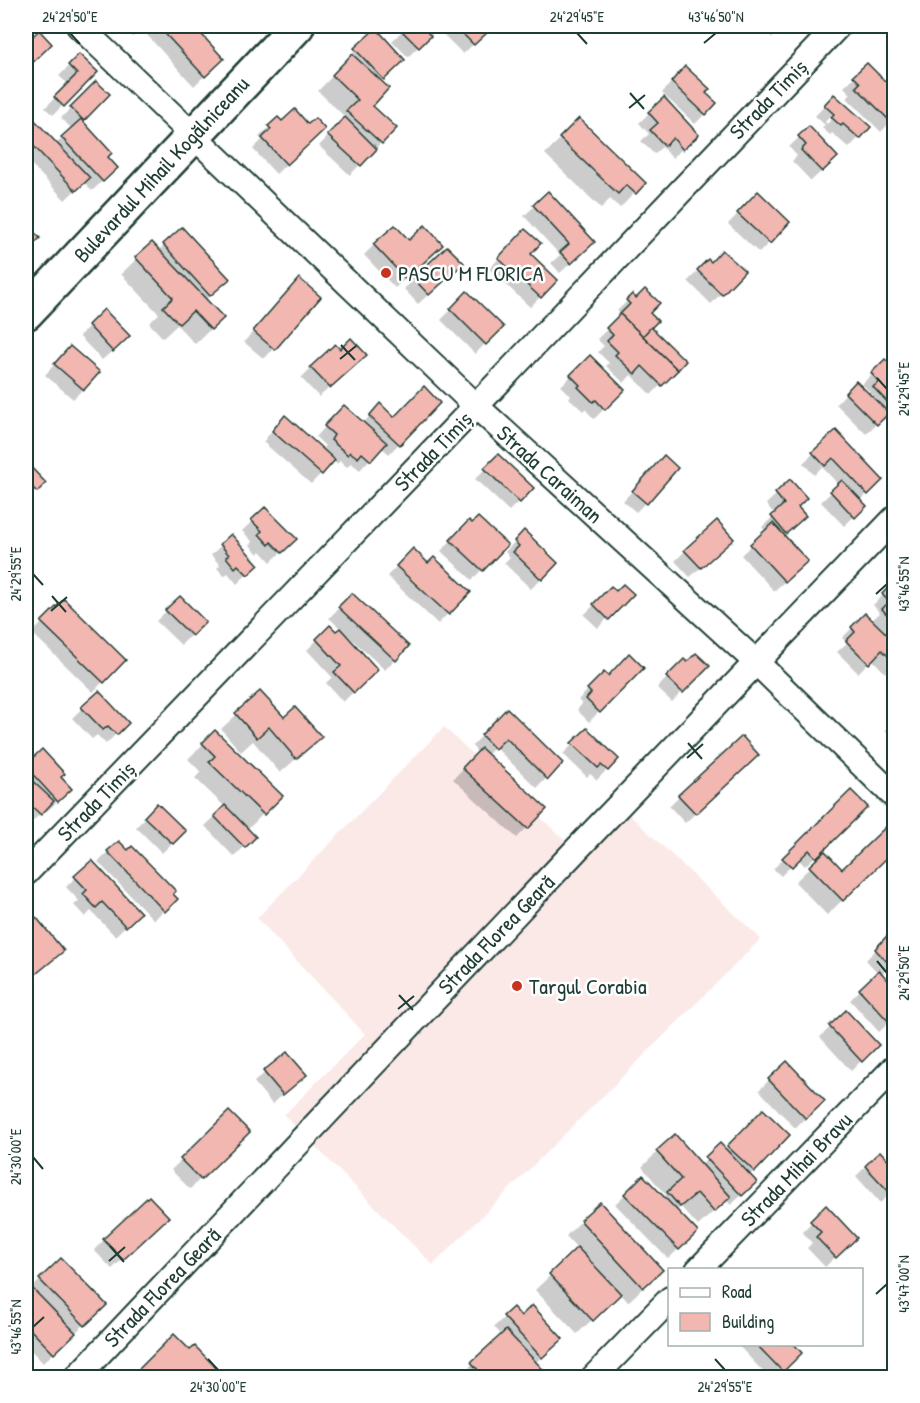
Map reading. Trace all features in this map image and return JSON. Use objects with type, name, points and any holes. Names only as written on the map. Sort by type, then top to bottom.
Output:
[{"type":"street","name":"Strada Caraiman","points":[[79,26],[476,406],[756,662],[894,796]]},
{"type":"street","name":"Bulevardul Mihail Kogălniceanu","points":[[26,313],[297,26]]},
{"type":"street","name":"Strada Timiș","points":[[26,873],[838,26]]},
{"type":"street","name":"Strada Florea Geară","points":[[76,1377],[894,519]]},
{"type":"street","name":"Strada Mihai Bravu","points":[[699,1268],[894,1068]]},
{"type":"street","points":[[593,1377],[668,1300]]},
{"type":"shaded area","name":"Targul Corabia","points":[[444,727],[575,850],[619,805],[761,939],[433,1265],[284,1115],[365,1034],[257,918]]},
{"type":"building","points":[[158,26],[194,26],[224,59],[205,77]]},
{"type":"building","points":[[405,26],[421,26],[431,36],[419,48],[401,30]]},
{"type":"building","points":[[455,26],[484,26],[489,31],[474,45]]},
{"type":"building","points":[[376,28],[405,60],[384,80],[354,48]]},
{"type":"building","points":[[39,30],[52,44],[26,69],[26,43]]},
{"type":"building","points":[[79,54],[98,72],[64,107],[54,97],[77,74],[68,65]]},
{"type":"building","points":[[352,54],[389,88],[373,106],[397,128],[382,144],[346,111],[358,100],[332,75]]},
{"type":"building","points":[[867,63],[894,90],[894,120],[892,123],[856,87],[860,83],[853,76]]},
{"type":"building","points":[[685,66],[710,89],[706,93],[717,103],[706,115],[671,82]]},
{"type":"building","points":[[96,81],[110,94],[84,121],[70,107]]},
{"type":"building","points":[[834,94],[871,127],[860,139],[831,117],[834,114],[824,105]]},
{"type":"building","points":[[664,97],[699,135],[683,150],[673,138],[665,146],[650,130],[658,123],[648,112]]},
{"type":"building","points":[[295,109],[308,124],[315,118],[325,129],[287,165],[262,138],[271,129],[268,126],[278,117],[282,121]]},
{"type":"building","points":[[29,114],[90,178],[76,191],[26,138],[26,118]]},
{"type":"building","points":[[345,117],[377,149],[361,166],[327,135]]},
{"type":"building","points":[[579,118],[646,183],[636,194],[626,185],[618,194],[559,138]]},
{"type":"building","points":[[81,119],[112,153],[108,157],[118,168],[103,182],[61,137]]},
{"type":"building","points":[[809,126],[838,157],[822,172],[801,150],[806,145],[798,136]]},
{"type":"building","points":[[548,191],[595,242],[571,264],[560,252],[569,244],[533,205]]},
{"type":"building","points":[[758,191],[790,222],[770,244],[737,213]]},
{"type":"building","points":[[26,224],[40,238],[26,252]]},
{"type":"building","points":[[395,225],[409,240],[425,225],[443,245],[406,279],[373,244]]},
{"type":"building","points":[[182,227],[230,279],[210,296],[163,244]]},
{"type":"building","points":[[525,229],[541,243],[531,254],[558,280],[541,298],[498,258]]},
{"type":"building","points":[[152,242],[224,318],[211,330],[193,311],[179,324],[163,307],[173,298],[135,257]]},
{"type":"building","points":[[447,246],[464,263],[429,295],[413,278]]},
{"type":"building","points":[[722,250],[745,271],[722,295],[697,270],[708,259],[711,262]]},
{"type":"building","points":[[299,278],[321,297],[275,350],[253,331]]},
{"type":"building","points":[[645,289],[660,303],[650,313],[658,321],[643,336],[620,314],[630,304],[626,300],[632,294],[636,298]]},
{"type":"building","points":[[467,291],[504,327],[486,345],[450,309]]},
{"type":"building","points":[[104,309],[130,336],[113,352],[88,325]]},
{"type":"building","points":[[620,314],[678,370],[662,386],[642,366],[635,374],[615,355],[618,352],[607,341],[613,335],[606,328]]},
{"type":"building","points":[[651,327],[686,361],[678,370],[643,336]]},
{"type":"building","points":[[351,338],[367,355],[330,388],[310,367],[335,344],[340,349]]},
{"type":"building","points":[[70,346],[100,372],[84,390],[54,364]]},
{"type":"building","points":[[590,355],[625,390],[605,410],[578,387],[580,385],[570,375]]},
{"type":"building","points":[[885,359],[894,368],[894,409],[873,387],[879,382],[871,373]]},
{"type":"building","points":[[856,381],[889,413],[877,425],[845,393]]},
{"type":"building","points":[[424,386],[440,403],[400,445],[369,416],[380,403],[394,417]]},
{"type":"building","points":[[344,405],[387,443],[371,461],[362,453],[358,458],[350,452],[348,455],[331,440],[334,435],[324,426]]},
{"type":"building","points":[[285,415],[335,460],[322,475],[272,431]]},
{"type":"building","points":[[836,430],[883,480],[868,495],[833,458],[825,466],[812,452]]},
{"type":"building","points":[[498,454],[534,488],[520,503],[484,468]]},
{"type":"building","points":[[664,455],[678,468],[647,504],[632,491]]},
{"type":"building","points":[[26,462],[46,483],[37,492],[26,481]]},
{"type":"building","points":[[790,479],[807,498],[798,507],[806,516],[786,534],[771,516],[784,504],[775,493]]},
{"type":"building","points":[[842,480],[867,506],[855,518],[830,491]]},
{"type":"building","points":[[265,507],[297,539],[282,553],[271,542],[269,545],[259,534],[262,531],[251,520]]},
{"type":"building","points":[[478,517],[508,545],[483,571],[450,540],[469,520],[472,523]]},
{"type":"building","points":[[717,520],[734,539],[701,568],[684,550]]},
{"type":"building","points":[[773,523],[808,561],[785,582],[750,544]]},
{"type":"building","points":[[524,530],[558,563],[542,580],[513,552],[519,546],[514,541]]},
{"type":"building","points":[[231,534],[259,565],[248,575],[238,565],[235,568],[226,557],[229,555],[220,544]]},
{"type":"building","points":[[413,548],[428,563],[434,557],[471,592],[449,615],[396,566]]},
{"type":"building","points":[[894,581],[894,622],[882,609],[889,602],[882,594]]},
{"type":"building","points":[[623,584],[634,594],[609,620],[593,604],[611,586],[616,591]]},
{"type":"building","points":[[352,593],[409,646],[396,661],[338,607]]},
{"type":"building","points":[[180,596],[206,622],[192,636],[165,610]]},
{"type":"building","points":[[64,599],[126,660],[104,683],[41,622]]},
{"type":"building","points":[[865,613],[894,641],[894,662],[882,650],[869,664],[846,641],[855,632],[851,627]]},
{"type":"building","points":[[330,625],[336,631],[340,628],[378,670],[354,693],[334,672],[341,666],[316,639]]},
{"type":"building","points":[[629,653],[644,668],[600,713],[586,699],[591,693],[587,689],[604,672],[608,676]]},
{"type":"building","points":[[696,653],[710,666],[683,693],[666,677],[684,659],[687,662]]},
{"type":"building","points":[[99,691],[129,723],[117,735],[108,726],[103,730],[81,707]]},
{"type":"building","points":[[260,691],[284,717],[295,707],[322,737],[296,759],[269,727],[257,738],[235,713]]},
{"type":"building","points":[[507,708],[563,763],[548,780],[506,738],[495,749],[481,735]]},
{"type":"building","points":[[587,728],[619,759],[608,771],[601,765],[598,768],[571,743]]},
{"type":"building","points":[[215,730],[283,796],[264,815],[209,762],[215,756],[202,743]]},
{"type":"building","points":[[742,736],[759,755],[696,814],[678,795]]},
{"type":"building","points":[[481,748],[547,809],[528,829],[462,768]]},
{"type":"building","points":[[42,749],[65,774],[61,777],[72,789],[58,802],[26,767],[26,764]]},
{"type":"building","points":[[26,775],[54,801],[41,815],[26,801]]},
{"type":"building","points":[[851,790],[868,807],[816,858],[809,850],[792,867],[782,858]]},
{"type":"building","points":[[157,803],[186,831],[173,844],[144,817]]},
{"type":"building","points":[[225,805],[256,837],[245,848],[214,816]]},
{"type":"building","points":[[891,822],[894,826],[894,851],[843,901],[809,866],[825,851],[842,869]]},
{"type":"building","points":[[119,841],[128,850],[132,846],[176,891],[173,894],[178,899],[165,912],[107,851]]},
{"type":"building","points":[[92,860],[141,913],[126,927],[102,902],[96,908],[83,894],[87,890],[74,876]]},
{"type":"building","points":[[36,917],[64,951],[31,978],[26,971],[26,926]]},
{"type":"building","points":[[894,928],[894,964],[892,967],[875,949]]},
{"type":"building","points":[[879,970],[894,987],[894,1019],[890,1023],[859,989]]},
{"type":"building","points":[[846,1010],[879,1045],[862,1062],[829,1026]]},
{"type":"building","points":[[287,1052],[307,1075],[283,1095],[263,1071]]},
{"type":"building","points":[[787,1061],[825,1101],[806,1119],[768,1079]]},
{"type":"building","points":[[763,1109],[790,1135],[755,1172],[727,1146]]},
{"type":"building","points":[[229,1111],[250,1132],[201,1180],[180,1159]]},
{"type":"building","points":[[675,1134],[731,1197],[714,1212],[697,1193],[680,1207],[667,1192],[681,1179],[656,1151]]},
{"type":"building","points":[[720,1143],[757,1182],[742,1196],[705,1157]]},
{"type":"building","points":[[880,1151],[894,1166],[894,1191],[891,1194],[865,1166]]},
{"type":"building","points":[[643,1175],[698,1232],[679,1250],[624,1194]]},
{"type":"building","points":[[149,1196],[169,1217],[123,1260],[103,1239]]},
{"type":"building","points":[[600,1202],[663,1270],[643,1288],[580,1220]]},
{"type":"building","points":[[826,1205],[857,1238],[836,1258],[816,1237],[821,1232],[810,1221]]},
{"type":"building","points":[[577,1247],[621,1294],[593,1321],[549,1274]]},
{"type":"building","points":[[61,1258],[107,1305],[85,1326],[39,1279]]},
{"type":"building","points":[[30,1286],[76,1333],[54,1354],[26,1325],[26,1291]]},
{"type":"building","points":[[532,1305],[563,1339],[542,1358],[503,1316],[513,1307],[521,1316]]},
{"type":"building","points":[[506,1330],[551,1378],[506,1378],[503,1374],[499,1378],[485,1378],[471,1362]]},
{"type":"building","points":[[174,1334],[190,1350],[195,1346],[219,1371],[212,1378],[130,1378]]},
{"type":"building","points":[[758,1346],[796,1346],[802,1353],[783,1372]]},
{"type":"place","name":"PASCU M FLORICA","points":[[386,273]]},
{"type":"place","name":"Targul Corabia","points":[[517,986]]}]
